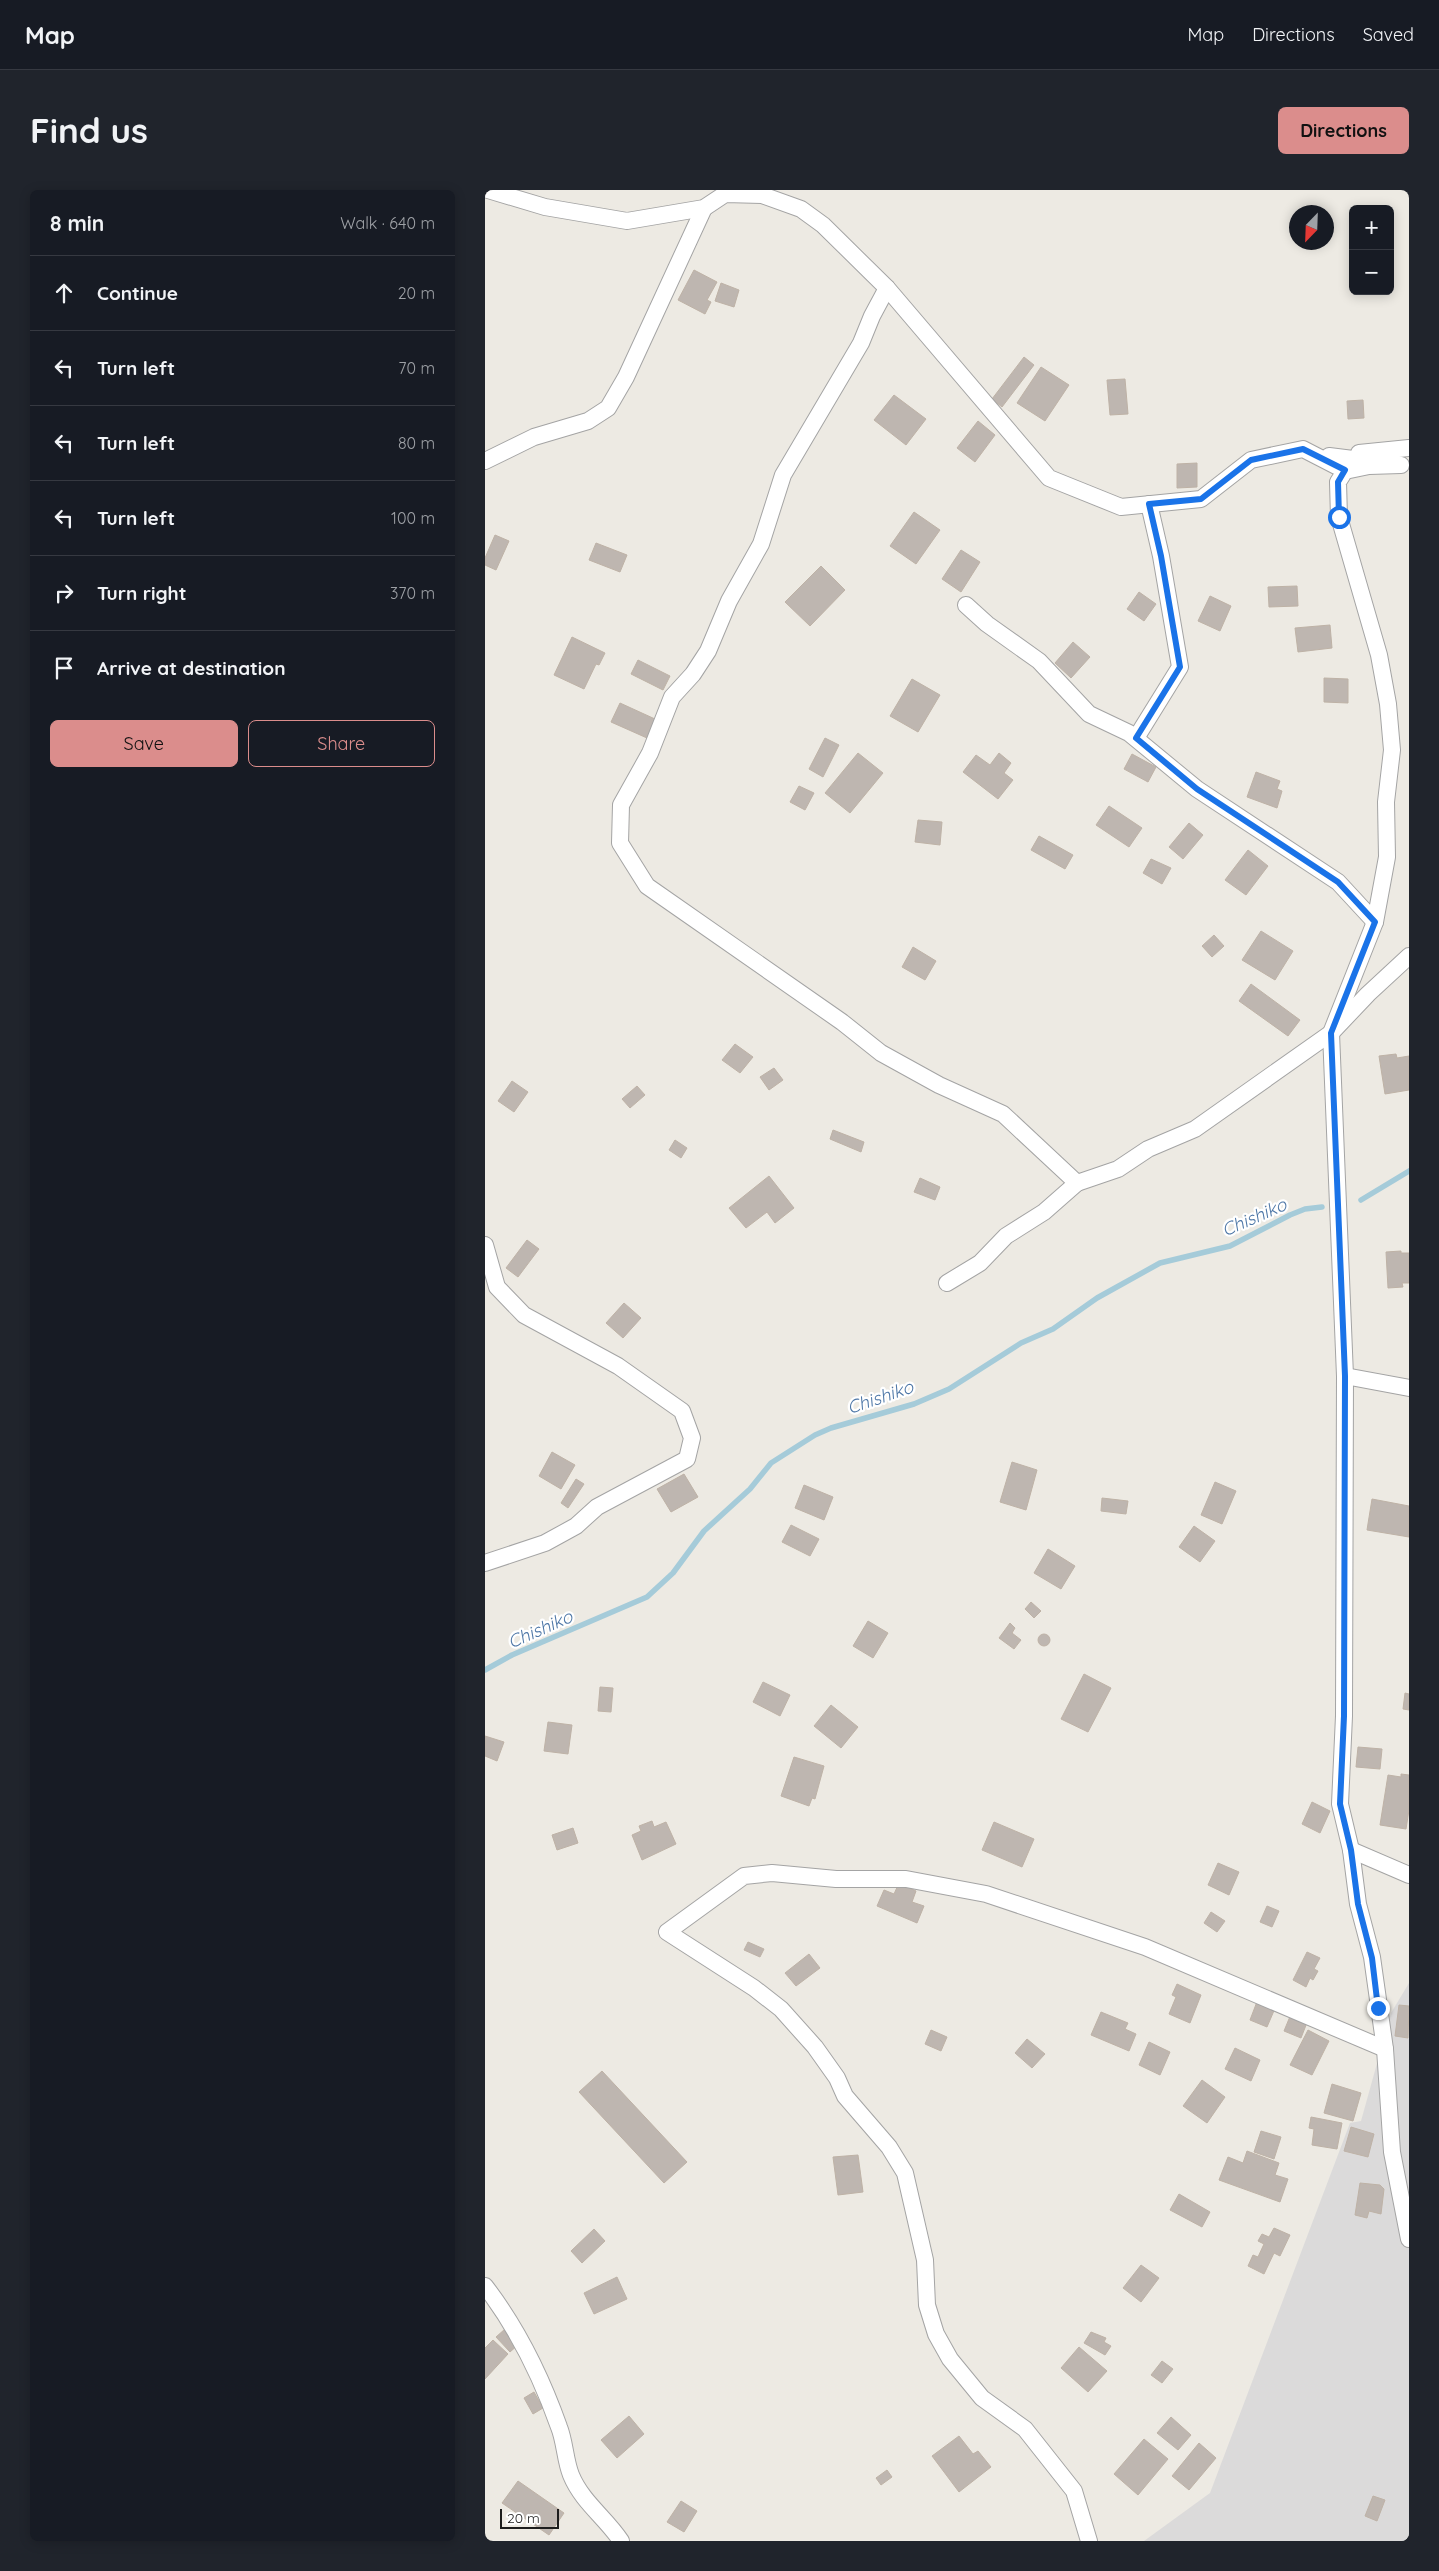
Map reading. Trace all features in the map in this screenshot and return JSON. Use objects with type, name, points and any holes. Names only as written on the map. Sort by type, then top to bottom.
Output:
[{"type":"street","points":[[488,190],[545,207],[627,221],[704,208],[725,194],[762,195],[801,209],[823,225],[887,288],[1049,478],[1121,507],[1201,499],[1251,460],[1303,449],[1345,470],[1369,466],[1401,465],[1329,456],[1409,448]]},
{"type":"street","points":[[485,461],[535,437],[587,421],[608,408],[626,377],[670,277],[704,208]]},
{"type":"street","points":[[887,288],[872,316],[861,343],[783,475],[761,544],[729,601],[708,651],[693,674],[672,698],[650,753],[621,805],[621,843],[647,886],[842,1022],[881,1053],[939,1085],[1003,1114],[1077,1183]]},
{"type":"street","points":[[1345,470],[1338,482],[1339,517],[1379,655],[1388,704],[1392,750],[1386,802],[1387,857],[1375,922],[1331,1033],[1345,1376],[1344,1716],[1340,1804],[1351,1850],[1358,1904],[1372,1958],[1385,2049],[1392,2152],[1409,2239]]},
{"type":"street","points":[[1136,738],[1180,667],[1161,556],[1149,504]]},
{"type":"street","points":[[966,605],[987,624],[1039,661],[1089,714],[1129,733],[1197,789],[1338,882],[1375,922]]},
{"type":"street","points":[[947,1284],[981,1263],[1007,1236],[1044,1212],[1077,1183],[1118,1169],[1148,1149],[1195,1129],[1331,1033],[1367,994],[1409,956]]},
{"type":"street","points":[[485,1245],[497,1287],[524,1314],[617,1366],[682,1411],[692,1438],[687,1459],[597,1507],[576,1526],[545,1543],[485,1563]]},
{"type":"street","points":[[1345,1376],[1409,1388]]},
{"type":"street","points":[[1351,1850],[1409,1875]]},
{"type":"street","points":[[1089,2541],[1074,2492],[1025,2429],[983,2398],[950,2359],[936,2334],[927,2305],[925,2260],[905,2174],[889,2147],[845,2096],[837,2078],[815,2047],[781,2009],[754,1988],[667,1932],[744,1876],[772,1873],[836,1879],[906,1879],[986,1894],[1145,1947],[1385,2049]]},
{"type":"street","points":[[485,2286],[507,2315],[543,2381],[560,2430],[571,2475],[589,2505],[614,2528],[621,2541]]},
{"type":"shaded area","points":[[1409,1983],[1409,2541],[1144,2541],[1210,2493],[1350,2123],[1361,2121],[1391,2013]]},
{"type":"building","points":[[694,270],[717,282],[707,300],[711,302],[705,314],[678,300]]},
{"type":"building","points":[[721,283],[739,290],[734,307],[715,301]]},
{"type":"building","points":[[1024,357],[1034,365],[1002,407],[992,399]]},
{"type":"building","points":[[1041,367],[1069,385],[1045,421],[1017,403]]},
{"type":"building","points":[[1125,379],[1128,414],[1110,415],[1107,380]]},
{"type":"building","points":[[894,395],[926,419],[906,445],[874,420]]},
{"type":"building","points":[[1363,400],[1364,418],[1348,419],[1347,401]]},
{"type":"building","points":[[978,421],[995,435],[975,462],[957,448]]},
{"type":"building","points":[[1197,463],[1197,487],[1177,488],[1177,464]]},
{"type":"building","points":[[914,512],[940,530],[916,564],[890,546]]},
{"type":"building","points":[[495,535],[509,541],[496,570],[485,565],[485,558]]},
{"type":"building","points":[[596,543],[627,555],[620,572],[589,560]]},
{"type":"building","points":[[961,550],[980,562],[961,592],[942,579]]},
{"type":"building","points":[[821,566],[845,590],[810,626],[785,602]]},
{"type":"building","points":[[1297,586],[1298,606],[1269,607],[1268,587]]},
{"type":"building","points":[[1139,592],[1156,604],[1144,621],[1127,609]]},
{"type":"building","points":[[1210,596],[1231,606],[1220,631],[1198,621]]},
{"type":"building","points":[[1330,625],[1332,648],[1298,652],[1295,628]]},
{"type":"building","points":[[572,637],[605,653],[599,665],[596,664],[584,689],[554,675]]},
{"type":"building","points":[[1073,642],[1090,657],[1071,678],[1055,663]]},
{"type":"building","points":[[638,660],[670,676],[663,690],[631,674]]},
{"type":"building","points":[[1324,678],[1348,679],[1348,703],[1324,702]]},
{"type":"building","points":[[912,679],[940,695],[918,732],[890,716]]},
{"type":"building","points":[[620,703],[655,719],[647,738],[611,722]]},
{"type":"building","points":[[825,738],[839,745],[823,777],[809,769]]},
{"type":"building","points":[[858,753],[883,773],[850,813],[825,793]]},
{"type":"building","points":[[999,753],[1011,763],[1004,773],[1013,780],[998,799],[963,772],[976,755],[990,765]]},
{"type":"building","points":[[1132,754],[1156,767],[1148,782],[1124,769]]},
{"type":"building","points":[[1256,772],[1280,781],[1277,789],[1282,791],[1277,808],[1247,797]]},
{"type":"building","points":[[799,786],[814,793],[805,810],[790,802]]},
{"type":"building","points":[[1109,806],[1142,828],[1129,847],[1096,825]]},
{"type":"building","points":[[918,820],[942,822],[940,845],[915,842]]},
{"type":"building","points":[[1189,823],[1203,835],[1183,859],[1169,847]]},
{"type":"building","points":[[1039,836],[1073,855],[1065,869],[1031,850]]},
{"type":"building","points":[[1248,850],[1268,866],[1246,895],[1225,880]]},
{"type":"building","points":[[1151,859],[1171,868],[1162,884],[1143,873]]},
{"type":"building","points":[[1261,931],[1293,951],[1275,980],[1242,960]]},
{"type":"building","points":[[1214,935],[1224,946],[1212,957],[1202,946]]},
{"type":"building","points":[[913,947],[936,961],[925,980],[902,967]]},
{"type":"building","points":[[1251,984],[1300,1020],[1288,1036],[1239,1001]]},
{"type":"building","points":[[735,1044],[753,1057],[740,1073],[722,1060]]},
{"type":"building","points":[[1396,1054],[1397,1058],[1409,1056],[1409,1090],[1385,1094],[1379,1056]]},
{"type":"building","points":[[774,1068],[783,1080],[769,1090],[760,1077]]},
{"type":"building","points":[[512,1081],[528,1092],[514,1112],[498,1101]]},
{"type":"building","points":[[637,1086],[645,1095],[630,1108],[622,1099]]},
{"type":"building","points":[[833,1130],[864,1142],[861,1152],[830,1139]]},
{"type":"building","points":[[675,1140],[687,1148],[681,1158],[669,1150]]},
{"type":"building","points":[[769,1176],[794,1208],[775,1223],[767,1212],[746,1228],[729,1208]]},
{"type":"building","points":[[920,1178],[940,1187],[935,1200],[914,1192]]},
{"type":"building","points":[[527,1240],[539,1249],[518,1277],[506,1268]]},
{"type":"building","points":[[1401,1251],[1401,1253],[1409,1253],[1409,1283],[1402,1283],[1403,1287],[1388,1288],[1386,1252]]},
{"type":"building","points":[[624,1303],[641,1318],[623,1338],[606,1323]]},
{"type":"building","points":[[552,1452],[575,1465],[561,1489],[539,1476]]},
{"type":"building","points":[[1012,1462],[1037,1470],[1026,1510],[1000,1502]]},
{"type":"building","points":[[684,1474],[698,1497],[671,1512],[657,1489]]},
{"type":"building","points":[[576,1479],[584,1484],[568,1508],[561,1503]]},
{"type":"building","points":[[1215,1482],[1236,1491],[1222,1524],[1201,1515]]},
{"type":"building","points":[[804,1485],[833,1497],[824,1520],[795,1508]]},
{"type":"building","points":[[1102,1498],[1128,1501],[1126,1514],[1101,1511]]},
{"type":"building","points":[[1372,1499],[1409,1506],[1409,1537],[1367,1530]]},
{"type":"building","points":[[791,1525],[819,1539],[810,1556],[782,1542]]},
{"type":"building","points":[[1194,1526],[1215,1541],[1200,1562],[1179,1547]]},
{"type":"building","points":[[1048,1549],[1075,1566],[1061,1589],[1034,1573]]},
{"type":"building","points":[[1031,1602],[1041,1611],[1034,1618],[1025,1609]]},
{"type":"building","points":[[868,1621],[888,1633],[873,1658],[853,1646]]},
{"type":"building","points":[[1010,1623],[1015,1628],[1012,1633],[1021,1640],[1014,1649],[999,1638]]},
{"type":"building","points":[[1042,1634],[1046,1634],[1050,1640],[1046,1646],[1042,1646],[1038,1642],[1038,1638]]},
{"type":"building","points":[[1084,1674],[1111,1688],[1088,1732],[1061,1719]]},
{"type":"building","points":[[763,1682],[790,1695],[780,1716],[753,1702]]},
{"type":"building","points":[[600,1687],[613,1688],[611,1712],[598,1711]]},
{"type":"building","points":[[1405,1693],[1409,1694],[1409,1710],[1403,1709]]},
{"type":"building","points":[[831,1705],[858,1727],[841,1748],[814,1726]]},
{"type":"building","points":[[548,1722],[572,1725],[568,1754],[544,1751]]},
{"type":"building","points":[[485,1736],[504,1742],[497,1761],[485,1756]]},
{"type":"building","points":[[1358,1747],[1382,1749],[1380,1769],[1356,1767]]},
{"type":"building","points":[[794,1757],[824,1766],[815,1799],[812,1798],[809,1806],[781,1796]]},
{"type":"building","points":[[1401,1774],[1409,1775],[1409,1810],[1406,1829],[1380,1825],[1388,1775],[1401,1777]]},
{"type":"building","points":[[1312,1802],[1330,1811],[1320,1833],[1302,1824]]},
{"type":"building","points":[[652,1821],[654,1827],[666,1822],[676,1844],[642,1860],[632,1835],[641,1831],[639,1826]]},
{"type":"building","points":[[994,1822],[1034,1839],[1022,1867],[982,1850]]},
{"type":"building","points":[[573,1828],[578,1843],[557,1850],[552,1835]]},
{"type":"building","points":[[1218,1863],[1239,1872],[1229,1895],[1208,1885]]},
{"type":"building","points":[[899,1883],[916,1891],[912,1902],[924,1906],[917,1923],[877,1906],[884,1890],[894,1894]]},
{"type":"building","points":[[1267,1906],[1279,1911],[1272,1927],[1260,1922]]},
{"type":"building","points":[[1211,1912],[1225,1921],[1217,1932],[1204,1923]]},
{"type":"building","points":[[748,1942],[764,1949],[760,1957],[744,1950]]},
{"type":"building","points":[[1307,1952],[1320,1958],[1314,1969],[1318,1971],[1313,1980],[1310,1978],[1306,1987],[1293,1980]]},
{"type":"building","points":[[809,1954],[820,1968],[796,1986],[785,1973]]},
{"type":"building","points":[[1177,1984],[1201,1995],[1190,2023],[1169,2014],[1176,1997],[1172,1995]]},
{"type":"building","points":[[1258,1999],[1276,2006],[1267,2027],[1250,2020]]},
{"type":"building","points":[[1399,2005],[1409,2006],[1408,2038],[1395,2036]]},
{"type":"building","points":[[1101,2012],[1128,2023],[1125,2029],[1136,2034],[1129,2051],[1091,2035]]},
{"type":"building","points":[[1291,2014],[1308,2020],[1301,2038],[1284,2031]]},
{"type":"building","points":[[931,2030],[947,2037],[941,2051],[925,2044]]},
{"type":"building","points":[[1308,2030],[1329,2041],[1312,2075],[1290,2065]]},
{"type":"building","points":[[1027,2039],[1045,2054],[1032,2068],[1015,2053]]},
{"type":"building","points":[[1149,2042],[1170,2052],[1160,2075],[1139,2065]]},
{"type":"building","points":[[1235,2048],[1260,2060],[1251,2081],[1225,2069]]},
{"type":"building","points":[[602,2071],[687,2162],[664,2183],[579,2092]]},
{"type":"building","points":[[1202,2080],[1225,2097],[1207,2123],[1183,2106]]},
{"type":"building","points":[[1332,2084],[1361,2093],[1353,2121],[1324,2113]]},
{"type":"building","points":[[1311,2117],[1342,2123],[1337,2149],[1312,2145],[1314,2129],[1309,2128]]},
{"type":"building","points":[[1351,2127],[1374,2134],[1368,2157],[1344,2151]]},
{"type":"building","points":[[1261,2131],[1281,2137],[1274,2159],[1254,2152]]},
{"type":"building","points":[[1247,2151],[1279,2163],[1275,2175],[1288,2179],[1280,2202],[1219,2180],[1228,2157],[1243,2163]]},
{"type":"building","points":[[858,2155],[863,2192],[838,2195],[833,2157]]},
{"type":"building","points":[[1360,2183],[1380,2185],[1384,2189],[1381,2214],[1369,2211],[1367,2218],[1355,2215]]},
{"type":"building","points":[[1179,2194],[1210,2212],[1202,2227],[1170,2210]]},
{"type":"building","points":[[1274,2228],[1290,2235],[1280,2256],[1274,2253],[1264,2274],[1248,2266],[1253,2255],[1258,2257],[1264,2244],[1258,2241],[1262,2234],[1269,2237]]},
{"type":"building","points":[[594,2229],[605,2241],[582,2263],[571,2251]]},
{"type":"building","points":[[1141,2265],[1159,2278],[1141,2302],[1123,2288]]},
{"type":"building","points":[[617,2277],[627,2299],[594,2314],[584,2293]]},
{"type":"building","points":[[505,2329],[519,2344],[510,2352],[496,2337]]},
{"type":"building","points":[[1091,2332],[1106,2338],[1104,2342],[1111,2346],[1105,2355],[1084,2343]]},
{"type":"building","points":[[493,2340],[508,2354],[485,2379],[485,2348]]},
{"type":"building","points":[[1079,2347],[1107,2371],[1088,2392],[1061,2368]]},
{"type":"building","points":[[1162,2361],[1173,2369],[1162,2383],[1151,2375]]},
{"type":"building","points":[[534,2392],[543,2408],[533,2414],[524,2398]]},
{"type":"building","points":[[629,2416],[644,2434],[617,2458],[601,2440]]},
{"type":"building","points":[[1171,2417],[1191,2435],[1178,2450],[1157,2433]]},
{"type":"building","points":[[959,2436],[973,2454],[978,2451],[991,2467],[959,2492],[932,2456]]},
{"type":"building","points":[[1144,2439],[1168,2459],[1138,2495],[1114,2474]]},
{"type":"building","points":[[1199,2443],[1216,2458],[1189,2490],[1172,2476]]},
{"type":"building","points":[[887,2470],[892,2477],[881,2485],[876,2478]]},
{"type":"building","points":[[518,2481],[564,2513],[549,2535],[502,2503]]},
{"type":"building","points":[[1373,2496],[1385,2500],[1377,2521],[1365,2516]]},
{"type":"building","points":[[681,2501],[697,2511],[684,2532],[667,2522]]},
{"type":"waterway","name":"Chishiko","points":[[1361,1200],[1409,1171]]},
{"type":"waterway","name":"Chishiko","points":[[485,1670],[512,1655],[647,1597],[673,1573],[704,1531],[750,1489],[771,1463],[815,1435],[831,1428],[914,1404],[949,1389],[1021,1343],[1053,1329],[1097,1298],[1160,1263],[1230,1246],[1290,1215],[1305,1209],[1322,1207]]},
{"type":"route","points":[[1339,517],[1338,482],[1345,470],[1303,449],[1251,460],[1201,499],[1149,504],[1161,556],[1180,667],[1136,738],[1197,789],[1338,882],[1375,922],[1331,1033],[1345,1376],[1344,1716],[1340,1804],[1351,1850],[1358,1904],[1372,1958],[1378,2008]]}]
